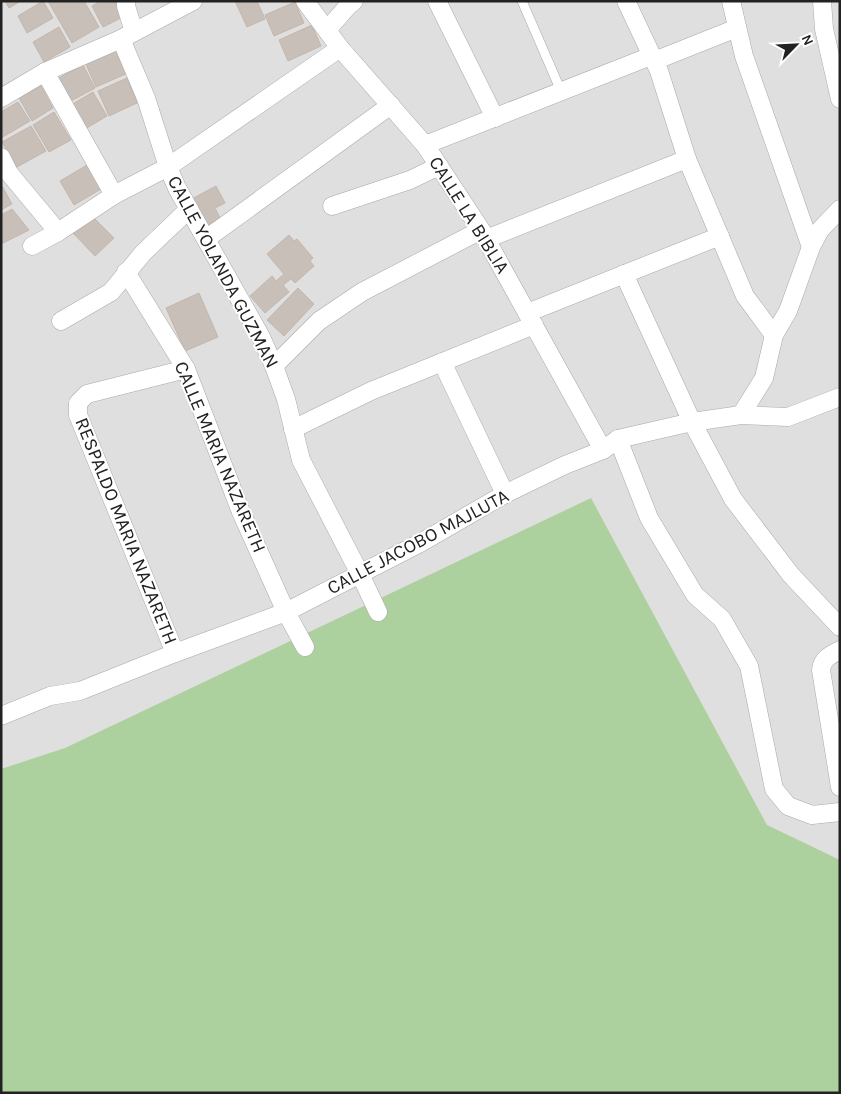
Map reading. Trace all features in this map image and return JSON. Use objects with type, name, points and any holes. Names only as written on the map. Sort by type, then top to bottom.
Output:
[{"type":"street","name":"CALLE YOLANDA GUZMAN","points":[[126,1],[128,35],[168,167],[177,188],[261,337],[286,399],[301,460],[378,612]]},
{"type":"street","points":[[1,98],[45,72],[128,35],[193,1]]},
{"type":"street","name":"CALLE LA BIBLIA","points":[[305,1],[340,48],[391,105],[439,166],[484,234],[603,450]]},
{"type":"street","points":[[327,30],[354,1]]},
{"type":"street","points":[[438,1],[494,118]]},
{"type":"street","points":[[626,1],[653,58],[687,159],[745,296],[774,335]]},
{"type":"street","points":[[731,1],[744,56],[811,247]]},
{"type":"street","points":[[822,1],[824,29],[840,99]]},
{"type":"street","points":[[425,146],[561,91],[738,28]]},
{"type":"street","points":[[32,246],[58,232],[114,195],[168,167],[340,48]]},
{"type":"street","points":[[45,72],[114,195]]},
{"type":"street","points":[[206,239],[391,105]]},
{"type":"street","points":[[1,157],[9,172],[58,232]]},
{"type":"street","points":[[274,366],[319,322],[362,292],[484,234],[687,159]]},
{"type":"street","points":[[332,206],[410,180],[439,166]]},
{"type":"street","points":[[61,321],[111,292],[143,253],[189,209]]},
{"type":"street","points":[[741,415],[764,378],[774,335],[788,312],[811,247],[820,230],[840,209]]},
{"type":"street","points":[[293,429],[371,391],[442,362],[624,274],[720,236]]},
{"type":"street","name":"CALLE MARIA NAZARETH","points":[[126,272],[186,369],[241,512],[286,612],[306,647]]},
{"type":"street","points":[[624,274],[692,422],[733,498],[791,575],[840,627]]},
{"type":"street","points":[[442,362],[505,494]]},
{"type":"street","name":"RESPALDO MARIA NAZARETH","points":[[175,653],[78,415],[78,403],[87,394],[186,369]]},
{"type":"street","name":"CALLE JACOBO MAJLUTA","points":[[1,716],[50,696],[80,691],[286,612],[422,542],[505,494],[565,465],[603,450],[618,439],[692,422],[741,415],[788,417],[840,397]]},
{"type":"street","points":[[618,439],[649,518],[695,595],[722,619],[749,666],[774,789],[788,806],[812,815],[840,812]]},
{"type":"street","points":[[833,654],[822,663],[821,670],[840,787]]},
{"type":"lane","points":[[522,1],[561,91]]},
{"type":"shaded area","points":[[1,1],[840,1],[840,1093],[1,1093]]},
{"type":"green space","points":[[591,498],[767,825],[840,860],[840,1093],[1,1093],[1,769],[65,748]]},
{"type":"building","points":[[5,1],[21,1],[9,8]]},
{"type":"building","points":[[43,1],[53,18],[27,33],[18,16]]},
{"type":"building","points":[[48,1],[84,1],[99,27],[72,43]]},
{"type":"building","points":[[101,1],[117,1],[125,16],[103,27],[92,6]]},
{"type":"building","points":[[235,1],[257,1],[265,19],[247,27]]},
{"type":"building","points":[[295,2],[304,23],[274,36],[265,15]]},
{"type":"building","points":[[312,25],[321,46],[288,61],[279,40]]},
{"type":"building","points":[[59,27],[70,47],[44,62],[33,42]]},
{"type":"building","points":[[117,48],[128,73],[96,87],[85,62]]},
{"type":"building","points":[[83,65],[95,88],[69,102],[57,79]]},
{"type":"building","points":[[127,78],[137,103],[109,116],[98,91]]},
{"type":"building","points":[[41,86],[53,108],[32,121],[19,98]]},
{"type":"building","points":[[93,92],[107,116],[85,129],[71,105]]},
{"type":"building","points":[[18,102],[30,121],[1,138],[1,112]]},
{"type":"building","points":[[54,112],[71,140],[49,152],[33,125]]},
{"type":"building","points":[[31,126],[46,151],[17,167],[2,142]]},
{"type":"building","points":[[87,165],[101,189],[74,205],[60,181]]},
{"type":"building","points":[[216,186],[225,203],[215,208],[220,218],[202,228],[188,201]]},
{"type":"building","points":[[1,187],[12,204],[1,210]]},
{"type":"building","points":[[12,209],[29,230],[1,244],[1,215]]},
{"type":"building","points":[[90,214],[114,238],[95,256],[72,232]]},
{"type":"building","points":[[289,235],[294,241],[297,239],[313,258],[310,261],[314,266],[295,283],[291,279],[283,285],[289,292],[265,313],[250,296],[272,276],[276,281],[284,274],[267,254]]},
{"type":"building","points":[[298,288],[314,304],[284,336],[267,320]]},
{"type":"building","points":[[199,293],[218,337],[185,351],[166,308]]}]
